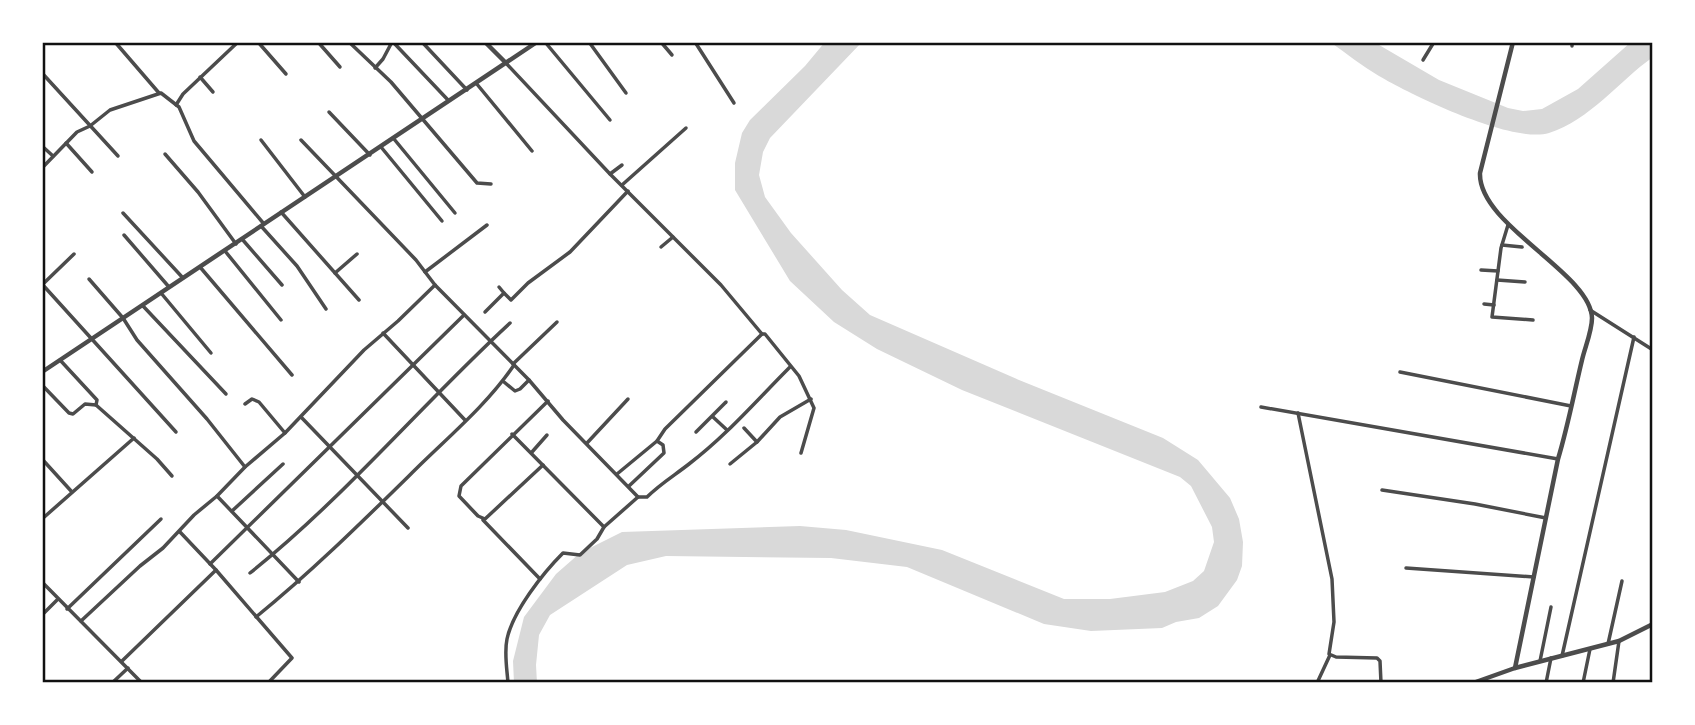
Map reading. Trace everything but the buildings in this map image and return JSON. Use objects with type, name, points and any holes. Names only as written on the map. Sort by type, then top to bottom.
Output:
[{"type":"street","points":[[115,42],[160,94],[183,113],[194,141],[297,266],[326,309]]},
{"type":"street","points":[[176,105],[183,94],[238,42]]},
{"type":"street","points":[[258,42],[286,74]]},
{"type":"street","points":[[318,42],[340,67]]},
{"type":"street","points":[[349,42],[423,119],[477,183],[491,184]]},
{"type":"street","points":[[375,68],[392,42],[450,102]]},
{"type":"street","points":[[422,42],[467,90]]},
{"type":"street","points":[[485,42],[610,174],[721,285],[799,376],[814,408],[814,416],[801,453]]},
{"type":"street","points":[[42,372],[537,42]]},
{"type":"street","points":[[545,42],[610,120]]},
{"type":"street","points":[[589,42],[626,93]]},
{"type":"street","points":[[661,42],[672,55]]},
{"type":"street","points":[[695,42],[734,103]]},
{"type":"street","points":[[1423,60],[1434,42]]},
{"type":"street","points":[[1513,42],[1480,173],[1480,183],[1490,201],[1509,223],[1581,291],[1592,318],[1558,459],[1515,668]]},
{"type":"street","points":[[42,73],[118,156]]},
{"type":"street","points":[[200,77],[213,92]]},
{"type":"street","points":[[476,83],[532,150]]},
{"type":"street","points":[[42,168],[77,132],[118,107],[160,94]]},
{"type":"street","points":[[329,112],[370,155]]},
{"type":"street","points":[[622,185],[686,128]]},
{"type":"street","points":[[394,139],[454,213]]},
{"type":"street","points":[[301,140],[638,497]]},
{"type":"street","points":[[261,141],[305,197]]},
{"type":"street","points":[[66,143],[92,172]]},
{"type":"street","points":[[42,146],[53,157]]},
{"type":"street","points":[[381,147],[442,221]]},
{"type":"street","points":[[165,154],[198,192],[236,244]]},
{"type":"street","points":[[610,174],[622,165]]},
{"type":"street","points":[[499,287],[510,300],[514,299],[528,283],[570,252],[628,191]]},
{"type":"street","points":[[281,212],[359,300]]},
{"type":"street","points":[[123,213],[183,278]]},
{"type":"street","points":[[1509,223],[1502,245],[1492,317],[1533,320]]},
{"type":"street","points":[[425,272],[487,225]]},
{"type":"street","points":[[124,234],[169,287]]},
{"type":"street","points":[[661,247],[673,237]]},
{"type":"street","points":[[242,239],[282,285]]},
{"type":"street","points":[[1502,245],[1522,247]]},
{"type":"street","points":[[225,251],[281,320]]},
{"type":"street","points":[[74,254],[42,284],[176,432]]},
{"type":"street","points":[[335,274],[357,254]]},
{"type":"street","points":[[200,267],[292,374]]},
{"type":"street","points":[[1481,270],[1498,271]]},
{"type":"street","points":[[89,279],[245,467]]},
{"type":"street","points":[[1497,280],[1525,282]]},
{"type":"street","points":[[81,621],[180,532],[194,514],[217,496],[245,467],[285,433],[314,400],[435,285]]},
{"type":"street","points":[[161,293],[211,353]]},
{"type":"street","points":[[485,312],[504,293]]},
{"type":"street","points":[[1484,304],[1494,305]]},
{"type":"street","points":[[143,306],[226,394]]},
{"type":"street","points":[[1590,310],[1653,350]]},
{"type":"street","points":[[210,564],[464,315]]},
{"type":"street","points":[[257,617],[299,582],[383,501],[503,382],[513,364],[557,322]]},
{"type":"street","points":[[250,573],[356,475],[510,323]]},
{"type":"street","points":[[383,333],[465,420]]},
{"type":"street","points":[[617,474],[657,441],[665,429],[762,334]]},
{"type":"street","points":[[1562,656],[1634,337]]},
{"type":"street","points":[[60,360],[97,400],[96,405]]},
{"type":"street","points":[[508,683],[507,641],[514,618],[540,579],[564,553],[580,555],[604,527],[638,497],[647,497],[663,481],[689,464],[790,367]]},
{"type":"street","points":[[1400,372],[1571,406]]},
{"type":"street","points":[[503,382],[515,391],[529,380]]},
{"type":"street","points":[[42,385],[69,413],[73,414],[85,404],[96,405],[172,476]]},
{"type":"street","points":[[245,404],[252,399],[256,400],[285,433]]},
{"type":"street","points":[[587,443],[628,399]]},
{"type":"street","points":[[730,464],[757,442],[780,417],[811,399]]},
{"type":"street","points":[[540,579],[459,496],[459,489],[548,401]]},
{"type":"street","points":[[696,432],[726,402]]},
{"type":"street","points":[[1261,407],[1558,459]]},
{"type":"street","points":[[1298,413],[1332,579],[1334,622],[1330,655],[1317,683]]},
{"type":"street","points":[[301,417],[408,528]]},
{"type":"street","points":[[713,417],[727,430]]},
{"type":"street","points":[[744,428],[757,442]]},
{"type":"street","points":[[512,434],[604,527]]},
{"type":"street","points":[[532,452],[547,435]]},
{"type":"street","points":[[42,519],[134,438]]},
{"type":"street","points":[[629,486],[663,453],[663,445],[657,441]]},
{"type":"street","points":[[42,459],[72,492]]},
{"type":"street","points":[[232,511],[283,464]]},
{"type":"street","points":[[482,519],[489,517],[543,465]]},
{"type":"street","points":[[1382,490],[1475,503],[1546,518]]},
{"type":"street","points":[[217,496],[299,582]]},
{"type":"street","points":[[67,609],[161,519]]},
{"type":"street","points":[[180,532],[292,658],[268,683]]},
{"type":"street","points":[[1406,568],[1534,577]]},
{"type":"street","points":[[122,661],[216,570]]},
{"type":"street","points":[[1608,643],[1622,581]]},
{"type":"street","points":[[42,582],[142,683]]},
{"type":"street","points":[[42,615],[57,600]]},
{"type":"street","points":[[1540,661],[1551,607]]},
{"type":"street","points":[[1473,683],[1489,680],[1515,668],[1619,641],[1653,624]]},
{"type":"street","points":[[1614,683],[1619,641]]},
{"type":"street","points":[[1583,683],[1590,649]]},
{"type":"street","points":[[1330,655],[1377,658],[1382,671],[1381,683]]},
{"type":"street","points":[[1546,683],[1551,659]]},
{"type":"street","points":[[112,683],[128,668]]},
{"type":"shaded area","points":[[825,42],[862,42],[770,138],[763,152],[759,175],[765,197],[791,233],[842,290],[870,315],[1019,380],[1163,438],[1198,460],[1230,498],[1239,519],[1243,542],[1242,566],[1237,580],[1218,606],[1199,618],[1176,622],[1162,628],[1091,631],[1044,624],[907,567],[831,558],[666,556],[627,565],[550,615],[539,635],[537,683],[514,683],[513,661],[524,617],[556,574],[580,553],[622,532],[800,526],[846,530],[942,550],[1064,599],[1110,599],[1165,592],[1193,581],[1204,571],[1214,542],[1212,527],[1191,486],[1180,477],[962,390],[877,349],[834,322],[790,281],[735,190],[735,163],[742,133],[750,120],[805,66]]},
{"type":"shaded area","points":[[1330,42],[1374,42],[1439,80],[1508,108],[1523,111],[1542,109],[1578,89],[1631,42],[1653,42],[1653,57],[1578,119],[1549,133],[1533,135],[1488,125],[1438,106],[1379,76]]}]
